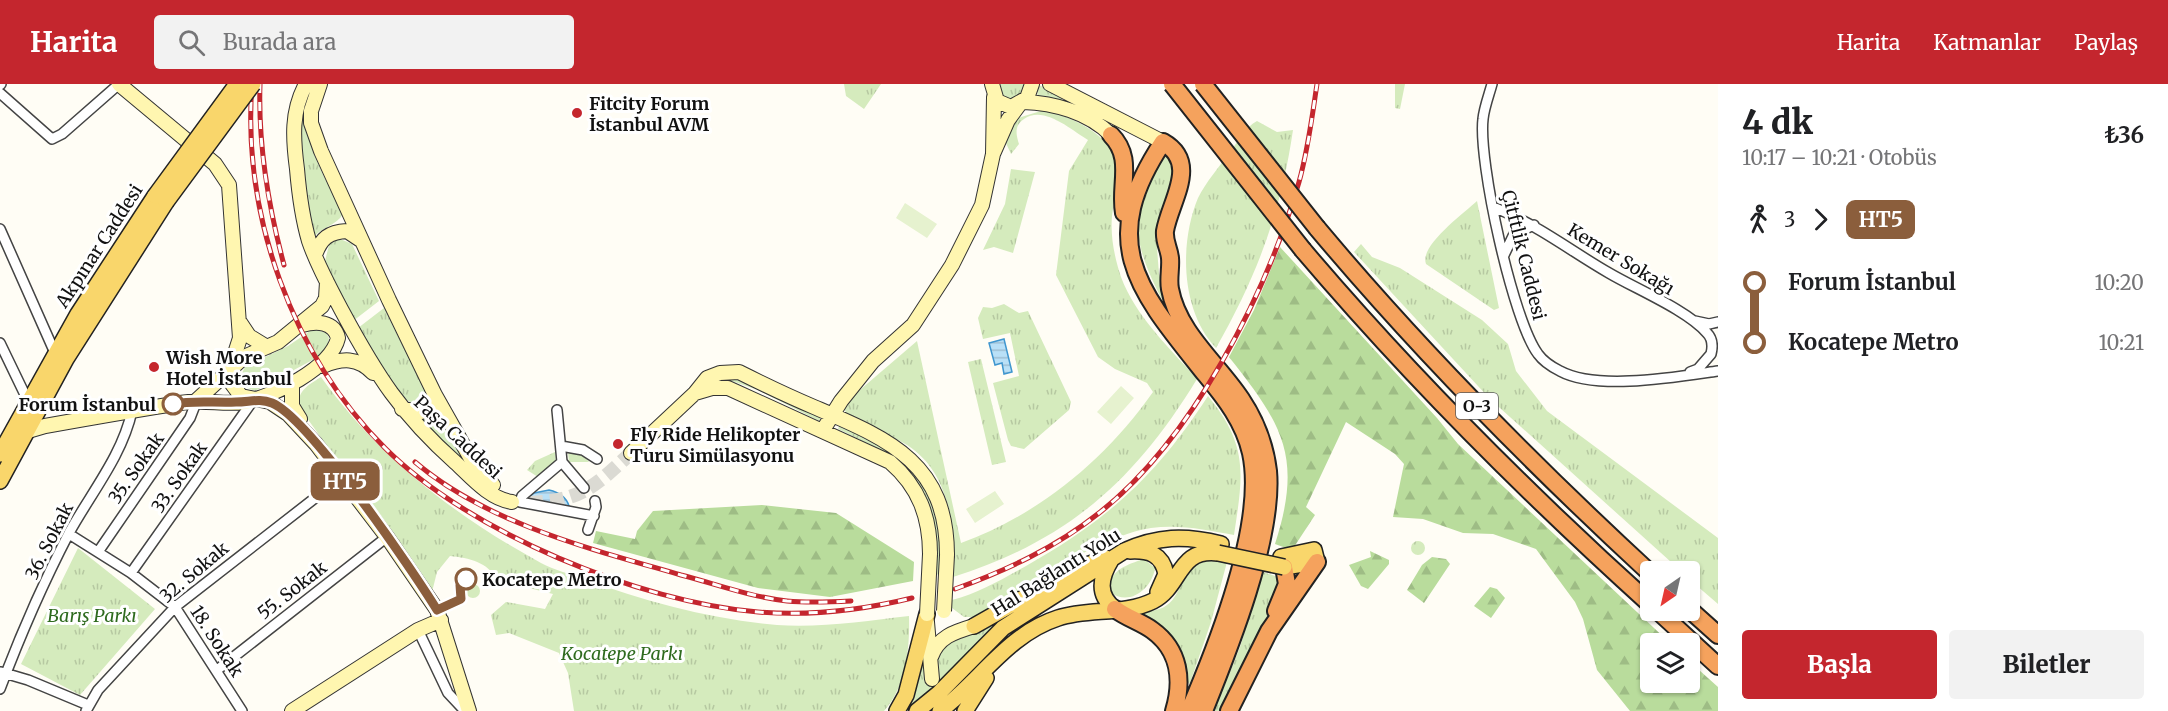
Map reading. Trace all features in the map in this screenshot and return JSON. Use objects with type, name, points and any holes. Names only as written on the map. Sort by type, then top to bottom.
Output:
[{"type":"highway","name":"O-3","points":[[1173,84],[1303,250],[1415,376],[1549,510],[1640,595]]},
{"type":"highway","name":"O-3","points":[[1203,84],[1317,228],[1377,299],[1443,371],[1575,504],[1640,564]]},
{"type":"highway","points":[[1111,135],[1124,158],[1122,203],[1129,225]]},
{"type":"highway","points":[[1189,711],[1212,655],[1239,571],[1252,509],[1254,471],[1248,439],[1240,423],[1226,400],[1163,319],[1136,273],[1130,256],[1129,225],[1136,190],[1163,142],[1178,154],[1182,164],[1180,186],[1166,231],[1165,245],[1170,256],[1170,288],[1175,307],[1192,337],[1241,399],[1260,437],[1268,471],[1266,504],[1257,553],[1237,623],[1204,711]]},
{"type":"highway","points":[[1229,711],[1269,631],[1287,584],[1282,562]]},
{"type":"highway","points":[[1269,631],[1317,562]]},
{"type":"highway","points":[[1115,609],[1152,629],[1168,646],[1175,659],[1180,683],[1174,711]]},
{"type":"highway","points":[[1700,614],[1718,626]]},
{"type":"highway","points":[[1700,617],[1718,635]]},
{"type":"highway","points":[[1668,621],[1679,633]]},
{"type":"highway","points":[[1700,651],[1718,666]]},
{"type":"highway","points":[[1700,657],[1718,678]]},
{"type":"main road","points":[[119,84],[223,173],[231,196],[238,321],[239,348],[230,369],[232,384],[236,391],[247,398],[278,406],[316,444]]},
{"type":"main road","name":"Akpınar Caddesi","points":[[0,454],[4,439],[55,353],[237,84]]},
{"type":"main road","name":"Akpınar Caddesi","points":[[0,481],[66,359],[160,199],[254,84]]},
{"type":"main road","name":"Paşa Caddesi","points":[[306,84],[295,112],[294,142],[301,206],[315,255],[327,282],[383,383],[402,409],[425,435],[477,482],[493,495],[512,502],[480,472],[435,395],[362,241],[311,123],[313,100],[320,84]]},
{"type":"main road","points":[[823,430],[873,362],[913,325],[962,248],[982,205],[993,154],[1008,120],[1021,104],[1032,84]]},
{"type":"main road","points":[[1050,84],[1163,142]]},
{"type":"main road","points":[[993,91],[1005,106],[1045,103],[1064,108],[1111,135]]},
{"type":"main road","points":[[993,91],[993,154]]},
{"type":"main road","points":[[315,255],[321,242],[331,233],[347,231],[362,241]]},
{"type":"main road","points":[[197,400],[244,357],[267,347],[302,325],[322,306],[326,298],[327,282]]},
{"type":"main road","points":[[238,321],[249,336],[267,347]]},
{"type":"main road","points":[[4,439],[45,426],[197,400],[233,402],[270,395],[315,369],[334,353],[338,333],[326,324],[311,322],[302,325]]},
{"type":"main road","points":[[315,369],[350,359],[368,366],[383,383]]},
{"type":"main road","points":[[631,453],[695,393],[739,372],[896,447],[919,467],[935,490],[940,506],[947,555],[944,611],[946,619],[953,626],[974,626]]},
{"type":"main road","points":[[292,382],[292,406],[316,444],[425,590],[441,620],[467,711]]},
{"type":"main road","points":[[716,382],[878,454],[900,471],[923,506],[929,527],[927,614],[932,679]]},
{"type":"main road","points":[[402,409],[421,412],[432,404],[435,395]]},
{"type":"main road","name":"Hal Bağlantı Yolu","points":[[917,711],[935,697],[1003,628],[1092,573],[1118,554],[1142,543],[1169,537],[1190,538],[1219,548],[1282,562]]},
{"type":"main road","name":"Hal Bağlantı Yolu","points":[[1151,602],[1168,590],[1190,559],[1219,548]]},
{"type":"main road","points":[[1282,562],[1314,550],[1317,562]]},
{"type":"main road","points":[[930,659],[934,647],[949,635],[974,626],[1071,572],[1118,554],[1150,551],[1161,559],[1166,574],[1151,602],[1115,609],[1102,595],[1103,573],[1118,554]]},
{"type":"main road","name":"Hal Bağlantı Yolu","points":[[940,711],[960,696],[983,670],[1030,631],[1078,612],[1115,609]]},
{"type":"main road","points":[[897,711],[912,678],[927,614]]},
{"type":"main road","points":[[292,711],[418,630],[441,620]]},
{"type":"main road","points":[[965,711],[1011,646]]},
{"type":"street","points":[[0,93],[52,139],[62,134],[119,84]]},
{"type":"street","name":"Çitftlik Caddesi","points":[[1492,84],[1483,120],[1493,207],[1522,321],[1530,340],[1545,361],[1574,377],[1591,380],[1679,377],[1718,371]]},
{"type":"street","name":"Kemer Sokağı","points":[[1493,207],[1534,225],[1602,270],[1692,320]]},
{"type":"street","points":[[1504,257],[1515,234],[1534,225]]},
{"type":"street","points":[[0,229],[55,353]]},
{"type":"street","points":[[1692,320],[1709,324],[1718,322]]},
{"type":"street","points":[[1679,377],[1698,369],[1712,354],[1712,339],[1692,320]]},
{"type":"street","points":[[0,343],[28,402]]},
{"type":"street","name":"33. Sokak","points":[[131,573],[254,399]]},
{"type":"street","name":"35. Sokak","points":[[98,552],[190,418],[197,400]]},
{"type":"street","points":[[557,410],[562,462],[584,488]]},
{"type":"street","name":"36. Sokak","points":[[0,688],[3,672],[19,638],[69,534],[120,446],[132,411]]},
{"type":"street","points":[[561,446],[584,450],[597,459]]},
{"type":"street","points":[[562,462],[522,496],[520,502],[594,516]]},
{"type":"street","name":"32. Sokak","points":[[87,708],[98,690],[175,607],[342,477]]},
{"type":"street","points":[[588,530],[594,516],[595,501]]},
{"type":"street","name":"18. Sokak","points":[[69,534],[131,573],[175,607],[242,711]]},
{"type":"street","name":"55. Sokak","points":[[217,669],[387,537]]},
{"type":"street","points":[[418,630],[448,693],[467,711]]},
{"type":"street","points":[[3,672],[87,708]]},
{"type":"green space","points":[[844,84],[881,84],[864,109],[846,96]]},
{"type":"green space","points":[[996,84],[1024,84],[1020,94],[1010,100],[1001,97]]},
{"type":"green space","points":[[1395,84],[1405,84],[1400,109],[1395,108]]},
{"type":"green space","points":[[1039,85],[1063,97],[1062,101],[1037,96]]},
{"type":"green space","points":[[309,92],[306,108],[310,140],[321,170],[343,214],[314,237],[298,143],[302,107]]},
{"type":"green space","points":[[1044,110],[1069,118],[1093,131],[1111,150],[1117,161],[1119,174],[1112,217],[1112,235],[1121,277],[1127,292],[1144,318],[1197,379],[1149,448],[1123,477],[1094,503],[1064,525],[1030,545],[994,562],[953,577],[951,522],[942,487],[933,471],[922,457],[907,445],[846,413],[844,407],[847,401],[917,341],[961,543],[1018,517],[1069,482],[1114,440],[1153,392],[1147,383],[1115,369],[1098,357],[1056,275],[1069,171],[1088,140],[1057,120],[1040,115],[1032,115],[1019,124],[1017,134],[1019,144],[1011,154],[1004,139],[1018,118]]},
{"type":"green space","points":[[1257,121],[1277,132],[1293,130],[1288,160],[1282,189],[1265,243],[1244,295],[1216,348],[1204,333],[1190,296],[1186,256],[1188,236],[1192,216],[1201,192],[1242,135]]},
{"type":"green space","points":[[1168,153],[1172,157],[1174,179],[1162,210],[1157,248],[1159,274],[1172,315],[1148,271],[1137,223],[1144,191],[1164,154]]},
{"type":"green space","points":[[1011,169],[1035,172],[1013,253],[994,247],[983,250],[1005,204]]},
{"type":"green space","points":[[1477,201],[1499,308],[1494,310],[1426,264],[1429,248],[1435,240]]},
{"type":"green space","points":[[905,203],[937,224],[927,238],[896,218]]},
{"type":"green space","points":[[338,238],[352,244],[379,301],[353,321],[325,261],[329,245]]},
{"type":"green space","points":[[1361,244],[1372,257],[1400,268],[1482,320],[1508,344],[1516,371],[1547,411],[1718,538],[1718,604],[1700,588],[1700,561],[1670,561],[1490,399],[1354,252]]},
{"type":"green space","points":[[1280,247],[1437,418],[1458,444],[1640,615],[1640,621],[1647,621],[1659,633],[1640,633],[1640,693],[1700,693],[1700,671],[1718,687],[1718,711],[1630,711],[1597,670],[1583,619],[1575,602],[1536,549],[1493,534],[1463,533],[1423,519],[1393,517],[1404,464],[1395,454],[1346,422],[1306,507],[1315,515],[1294,547],[1286,548],[1275,544],[1287,488],[1287,465],[1283,443],[1263,403],[1229,357],[1254,310]]},
{"type":"green space","points":[[1004,304],[1019,313],[1028,311],[1071,402],[1069,410],[1024,449],[1011,446],[1008,440],[993,383],[1019,376],[1010,333],[983,339],[978,318],[983,307],[992,308]]},
{"type":"green space","points":[[384,308],[425,391],[425,399],[418,405],[400,394],[391,384],[358,328]]},
{"type":"green space","points":[[313,329],[326,333],[329,338],[327,349],[318,357],[255,391],[243,386],[240,377],[245,367],[288,346]]},
{"type":"green space","points":[[981,359],[1006,462],[992,465],[968,362]]},
{"type":"green space","name":"Kocatepe Parkı","points":[[321,377],[367,433],[420,482],[478,525],[551,568],[655,602],[728,619],[777,625],[810,626],[909,616],[907,654],[897,691],[884,711],[574,711],[568,673],[559,653],[509,633],[496,635],[491,615],[506,602],[545,609],[553,594],[497,580],[483,565],[450,556],[437,572],[432,592],[299,407],[302,392]]},
{"type":"green space","points":[[723,378],[741,379],[821,417],[819,421],[758,390]]},
{"type":"green space","points":[[1121,386],[1134,398],[1111,424],[1097,412]]},
{"type":"green space","points":[[1208,396],[1231,430],[1240,462],[1240,495],[1234,535],[1172,527],[1151,528],[1129,533],[1083,553],[974,617],[964,617],[952,608],[952,600],[981,590],[1026,566],[1106,513],[1149,473],[1189,424]]},
{"type":"green space","points":[[438,411],[467,466],[420,421]]},
{"type":"green space","points":[[840,424],[874,442],[903,462],[926,488],[940,524],[941,575],[934,574],[932,520],[926,499],[916,482],[903,468],[885,455],[838,429]]},
{"type":"green space","points":[[555,452],[556,462],[538,477],[527,470],[535,461]]},
{"type":"green space","points":[[568,452],[584,456],[589,462],[569,462]]},
{"type":"green space","points":[[995,491],[1004,504],[975,523],[966,509]]},
{"type":"green space","points":[[762,505],[836,513],[914,562],[913,581],[830,597],[758,588],[593,543],[596,531],[635,539],[637,531],[653,511]]},
{"type":"green space","points":[[1418,541],[1423,543],[1425,548],[1423,553],[1418,555],[1413,553],[1411,548],[1413,543]]},
{"type":"green space","name":"Barış Parkı","points":[[78,548],[155,609],[80,695],[21,664]]},
{"type":"green space","points":[[1370,551],[1389,560],[1389,564],[1368,589],[1361,586],[1349,565],[1371,557]]},
{"type":"green space","points":[[1432,557],[1446,559],[1450,564],[1424,603],[1407,590],[1422,565]]},
{"type":"green space","points":[[1211,558],[1227,562],[1211,622],[1190,683],[1185,682],[1133,612],[1158,610],[1166,606],[1172,601],[1190,565]]},
{"type":"green space","points":[[1144,559],[1155,568],[1153,576],[1144,589],[1132,597],[1125,598],[1110,592],[1112,579],[1119,570]]},
{"type":"green space","points":[[1263,572],[1278,577],[1280,597],[1221,711],[1214,711],[1240,647]]},
{"type":"green space","points":[[473,584],[478,586],[480,591],[478,596],[473,598],[468,596],[466,591],[468,586]]},
{"type":"green space","points":[[1490,587],[1497,589],[1505,598],[1491,618],[1474,606]]},
{"type":"green space","points":[[1003,617],[1005,619],[910,711],[901,711],[924,653],[934,661],[939,649],[963,635],[980,631]]},
{"type":"water","points":[[1004,339],[1012,372],[1004,374],[1002,363],[995,365],[989,343]]},
{"type":"water","points":[[549,490],[561,495],[569,506],[526,500],[534,493]]},
{"type":"tunnel","points":[[529,503],[562,499],[586,490],[631,453]]},
{"type":"railway","points":[[252,84],[251,133],[255,183],[265,232],[280,280],[299,326],[324,370],[352,411],[385,448],[421,479],[462,508],[509,535],[610,578],[661,594],[711,606],[777,613],[836,611],[912,598]]},
{"type":"railway","points":[[260,84],[262,153],[273,220],[284,265]]},
{"type":"railway","points":[[955,589],[1030,557],[1065,537],[1099,513],[1133,482],[1165,446],[1194,406],[1222,362],[1246,317],[1285,226],[1302,170],[1317,84]]},
{"type":"railway","points":[[415,462],[444,484],[475,502],[508,518],[577,544],[760,597],[795,602],[851,601]]},
{"type":"bus line","name":"HT5","points":[[173,404],[197,400],[245,402],[254,399],[278,406],[316,444],[342,477],[400,555],[437,610],[461,599],[458,590],[466,579]]},
{"type":"place","name":"Fitcity Forum İstanbul AVM","points":[[577,113]]},
{"type":"place","name":"Wish More Hotel İstanbul","points":[[154,367]]},
{"type":"place","name":"Forum İstanbul","points":[[173,404]]},
{"type":"place","name":"Fly Ride Helikopter Turu Simülasyonu","points":[[618,444]]},
{"type":"place","name":"Kocatepe Metro","points":[[466,579]]}]
